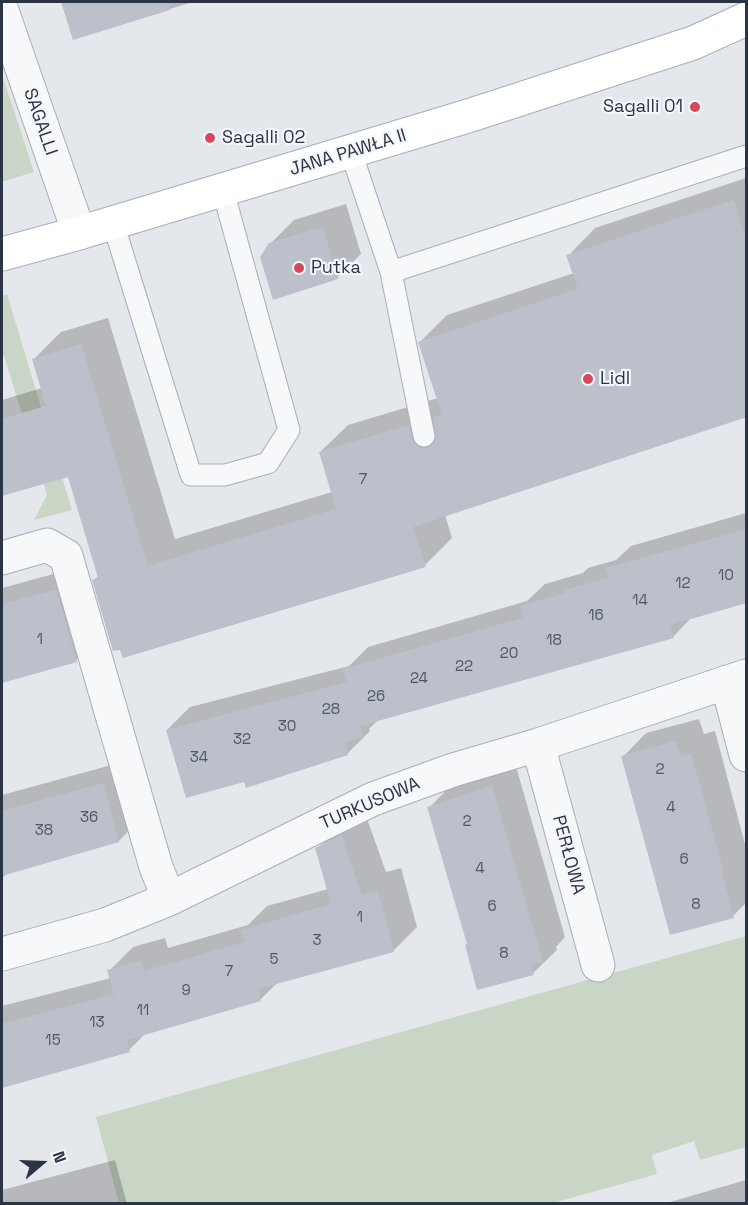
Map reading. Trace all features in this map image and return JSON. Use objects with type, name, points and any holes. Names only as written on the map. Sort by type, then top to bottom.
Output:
[{"type":"street","name":"SAGALLI","points":[[2,11],[79,233]]},
{"type":"street","name":"JANA PAWŁA II","points":[[2,254],[351,153],[693,44],[747,20]]},
{"type":"street","name":"JANA PAWŁA II","points":[[693,44],[747,39]]},
{"type":"street","points":[[2,558],[47,545],[66,556],[156,867],[170,899]]},
{"type":"street","points":[[737,679],[747,755]]},
{"type":"street","name":"TURKUSOWA","points":[[2,954],[105,925],[170,899],[374,799],[453,770],[538,745],[737,679]]},
{"type":"street","name":"PERŁOWA","points":[[538,745],[598,965]]},
{"type":"lane","points":[[351,153],[391,272],[424,435]]},
{"type":"lane","points":[[391,272],[747,156]]},
{"type":"lane","points":[[113,223],[191,475],[225,475],[268,462],[289,430],[223,191]]},
{"type":"green space","points":[[2,74],[34,172],[2,182]]},
{"type":"green space","points":[[7,294],[72,510],[34,520],[47,495],[2,354],[2,296]]},
{"type":"green space","points":[[746,936],[746,1147],[700,1160],[694,1141],[652,1155],[657,1174],[553,1203],[119,1203],[96,1117]]},
{"type":"building","points":[[61,2],[168,2],[170,10],[73,40]]},
{"type":"building","points":[[734,200],[747,242],[747,417],[413,527],[426,567],[123,658],[120,650],[113,651],[92,580],[98,578],[68,477],[2,496],[2,419],[46,406],[32,359],[81,344],[148,566],[336,509],[319,452],[409,425],[412,439],[419,448],[427,448],[436,441],[433,417],[442,415],[418,342],[578,289],[566,255]]},
{"type":"building","name":"Putka","points":[[323,227],[338,279],[273,300],[260,257],[269,243]]},
{"type":"building","points":[[747,529],[747,603],[670,625],[674,638],[360,726],[363,737],[345,742],[348,755],[246,788],[244,782],[186,798],[166,730],[347,682],[343,669],[523,618],[520,606],[565,593],[564,590],[609,578],[606,568]]},
{"type":"building","points":[[56,590],[77,662],[2,683],[2,604]]},
{"type":"building","points":[[676,741],[681,757],[691,753],[734,918],[670,935],[621,756]]},
{"type":"building","points":[[103,783],[119,842],[2,876],[2,811]]},
{"type":"building","points":[[492,786],[543,962],[531,965],[534,975],[477,990],[465,945],[467,944],[427,807]]},
{"type":"building","points":[[341,835],[362,895],[378,891],[394,952],[258,989],[261,1001],[127,1040],[130,1052],[2,1088],[2,1024],[114,994],[107,970],[141,961],[144,971],[245,942],[241,930],[331,904],[315,848]]},
{"type":"place","name":"Sagalli 01","points":[[695,107]]},
{"type":"place","name":"Sagalli 02","points":[[210,138]]},
{"type":"place","name":"Putka","points":[[299,268]]},
{"type":"place","name":"Lidl","points":[[588,379]]}]
